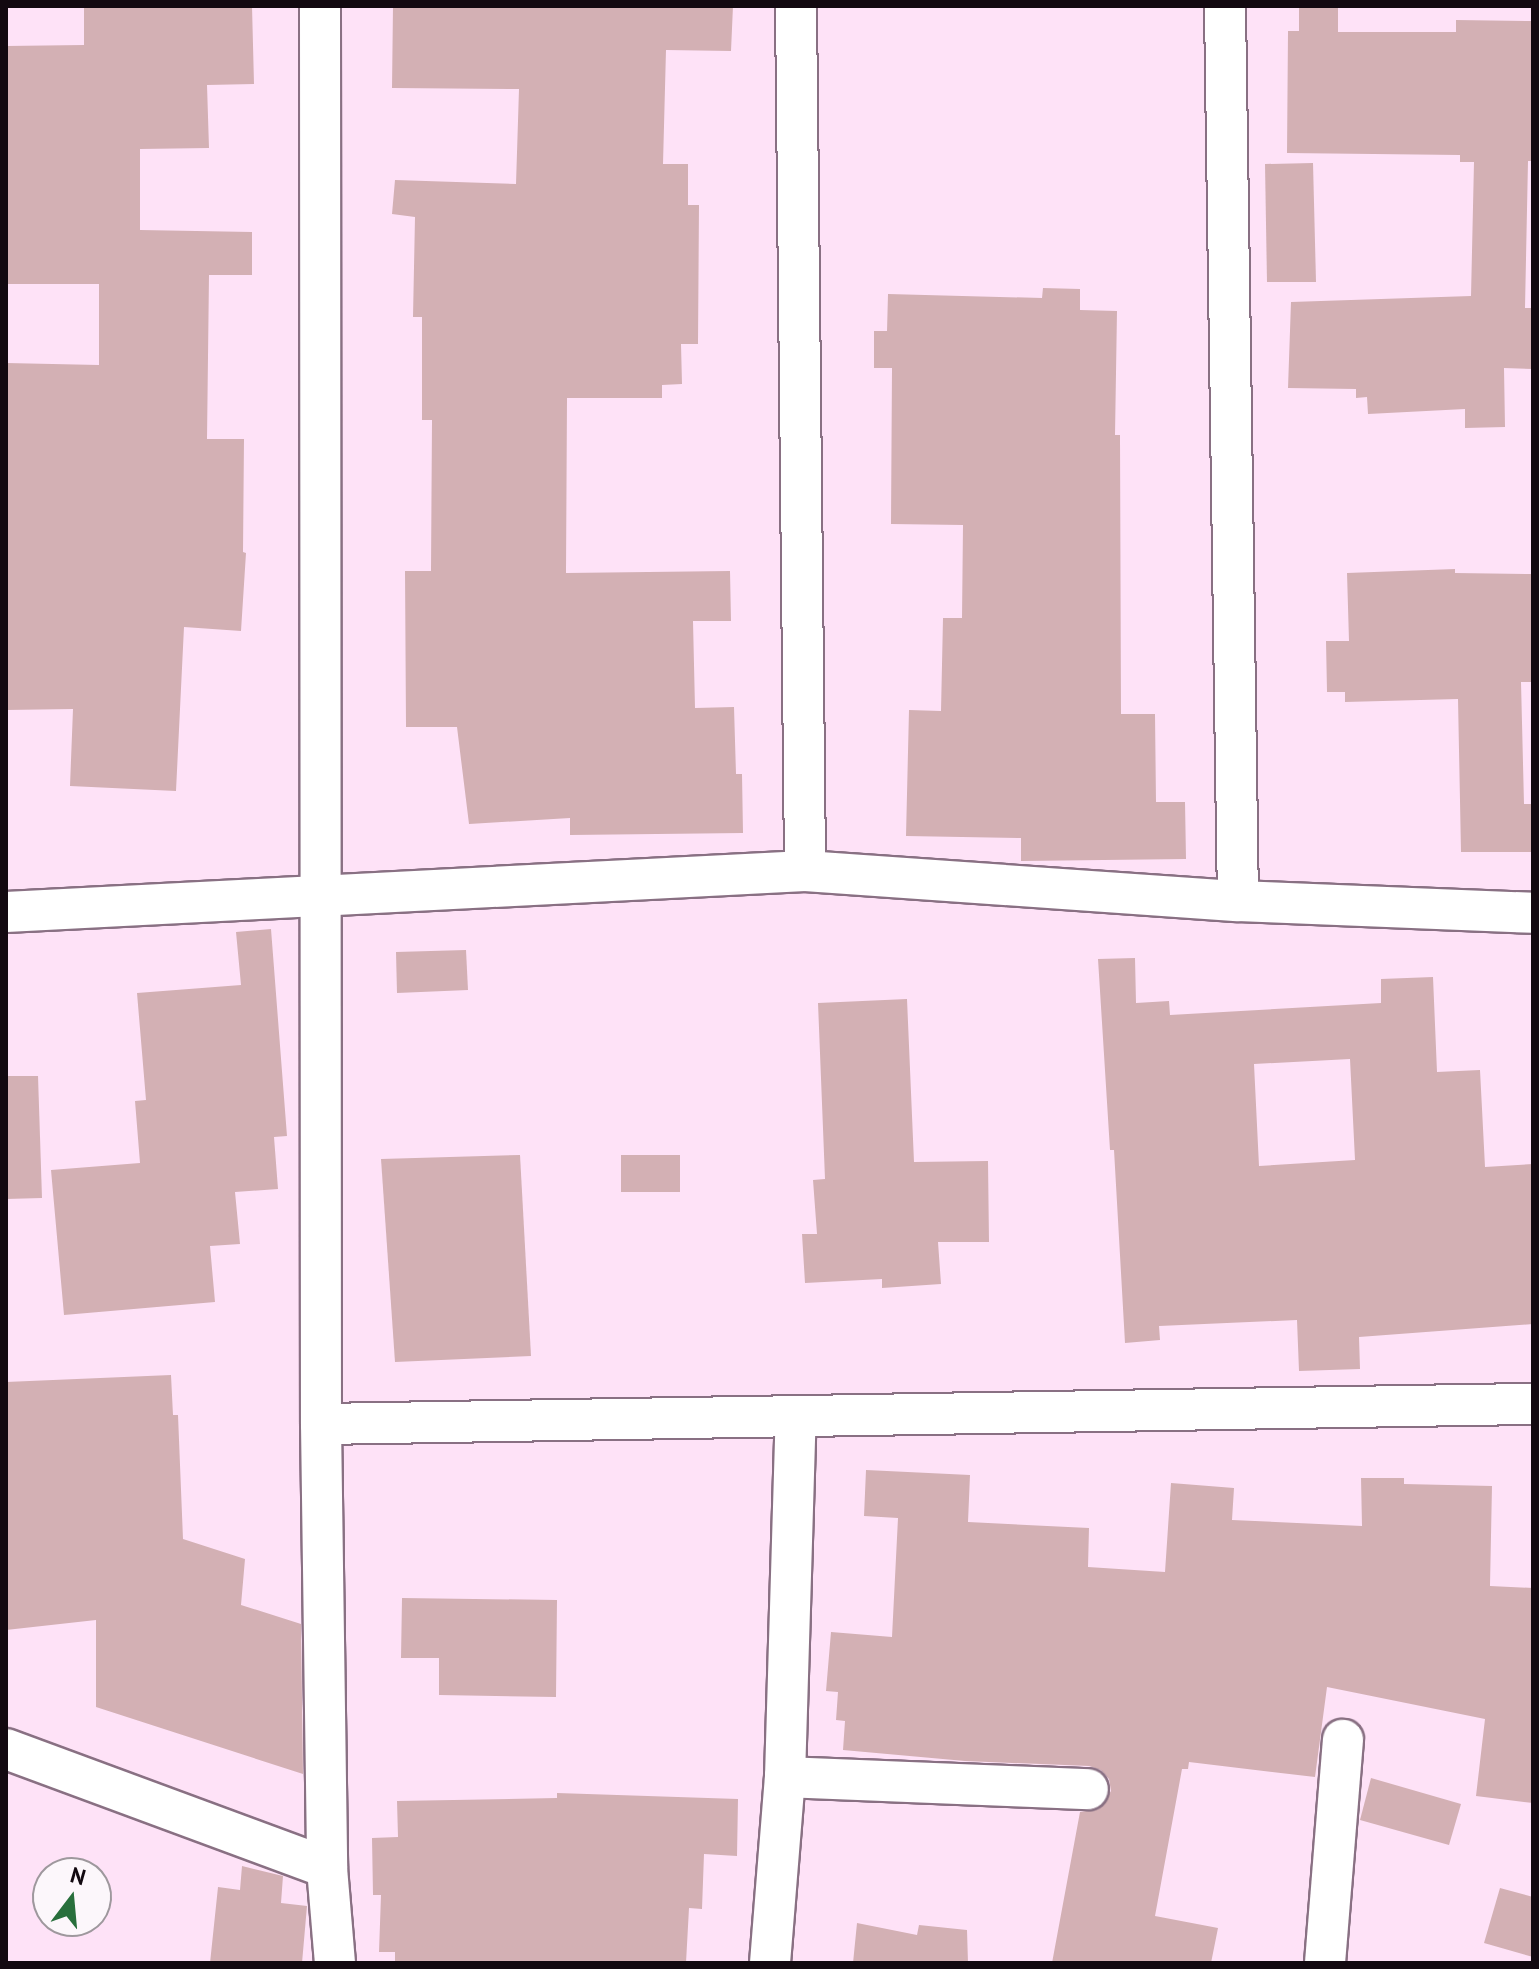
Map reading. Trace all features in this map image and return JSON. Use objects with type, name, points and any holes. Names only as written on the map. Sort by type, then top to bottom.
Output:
[{"type":"street","points":[[320,6],[321,1424],[327,1868],[335,1963]]},
{"type":"street","points":[[796,6],[805,871]]},
{"type":"street","points":[[1225,6],[1238,901]]},
{"type":"street","points":[[6,912],[805,871],[1238,901],[1533,913]]},
{"type":"street","points":[[321,1424],[1533,1404]]},
{"type":"street","points":[[770,1963],[785,1777],[796,1416]]},
{"type":"street","points":[[1325,1963],[1343,1740]]},
{"type":"street","points":[[6,1749],[327,1868]]},
{"type":"street","points":[[785,1777],[1088,1789]]},
{"type":"building","points":[[84,6],[252,6],[254,84],[207,85],[209,148],[140,149],[140,230],[252,232],[252,275],[209,275],[207,439],[244,439],[243,552],[246,553],[241,631],[184,627],[176,791],[70,786],[73,709],[6,710],[6,363],[99,365],[99,284],[6,284],[6,46],[84,45]]},
{"type":"building","points":[[393,6],[733,6],[731,51],[666,50],[663,164],[688,164],[688,205],[699,205],[698,344],[681,344],[682,384],[662,385],[662,398],[567,398],[566,573],[730,571],[731,621],[693,621],[695,708],[734,707],[736,774],[742,774],[743,833],[570,835],[570,818],[469,824],[457,727],[406,727],[405,571],[431,571],[432,420],[422,420],[422,317],[413,317],[415,217],[392,214],[395,180],[516,184],[519,89],[392,88]]},
{"type":"building","points":[[1299,6],[1338,6],[1338,32],[1456,32],[1456,20],[1533,21],[1533,161],[1528,161],[1525,308],[1533,308],[1533,369],[1504,368],[1505,427],[1465,428],[1465,409],[1368,414],[1367,397],[1356,398],[1356,389],[1288,388],[1291,302],[1471,296],[1474,162],[1460,162],[1460,155],[1287,153],[1288,31],[1299,31]]},
{"type":"building","points":[[1313,163],[1316,282],[1267,282],[1265,164]]},
{"type":"building","points":[[1043,288],[1080,289],[1080,310],[1117,311],[1115,435],[1120,435],[1121,714],[1155,714],[1156,802],[1185,802],[1186,859],[1021,861],[1021,838],[906,836],[909,710],[941,711],[943,618],[962,618],[963,525],[891,524],[892,368],[874,368],[874,331],[887,331],[888,294],[1042,298]]},
{"type":"building","points":[[1455,569],[1455,573],[1533,574],[1533,682],[1521,682],[1524,804],[1533,804],[1533,852],[1461,852],[1458,699],[1345,702],[1345,692],[1327,692],[1326,641],[1349,641],[1347,573]]},
{"type":"building","points":[[271,929],[287,1136],[274,1137],[278,1189],[235,1192],[240,1244],[210,1246],[215,1302],[64,1315],[51,1170],[140,1163],[135,1101],[146,1100],[137,993],[241,985],[236,932]]},
{"type":"building","points":[[466,950],[468,990],[397,993],[396,952]]},
{"type":"building","points":[[1135,958],[1136,1003],[1169,1001],[1170,1015],[1381,1003],[1381,979],[1433,977],[1437,1072],[1480,1070],[1485,1167],[1533,1164],[1533,1324],[1359,1337],[1360,1369],[1299,1371],[1297,1320],[1159,1326],[1160,1340],[1125,1343],[1114,1150],[1110,1150],[1098,959]],"holes":[[[1350,1059],[1355,1160],[1259,1166],[1254,1064]]]},
{"type":"building","points":[[907,999],[914,1162],[988,1161],[989,1242],[938,1242],[941,1284],[882,1288],[882,1279],[805,1283],[802,1234],[817,1234],[813,1180],[825,1179],[818,1003]]},
{"type":"building","points":[[6,1076],[38,1076],[42,1198],[6,1199]]},
{"type":"building","points":[[520,1155],[531,1356],[395,1362],[381,1159]]},
{"type":"building","points":[[621,1155],[680,1155],[680,1192],[621,1192]]},
{"type":"building","points":[[171,1375],[173,1415],[178,1415],[183,1539],[245,1559],[241,1605],[301,1624],[303,1774],[96,1707],[96,1620],[6,1630],[6,1382]]},
{"type":"building","points":[[866,1470],[970,1475],[968,1522],[1089,1528],[1088,1567],[1165,1572],[1171,1483],[1234,1488],[1232,1520],[1362,1526],[1361,1478],[1404,1478],[1404,1484],[1492,1486],[1490,1586],[1533,1588],[1533,1803],[1476,1796],[1485,1719],[1327,1687],[1315,1777],[1189,1762],[1188,1769],[1182,1769],[1155,1916],[1218,1928],[1211,1963],[1052,1963],[1080,1812],[1099,1809],[1111,1791],[1109,1779],[1101,1770],[1089,1766],[965,1761],[843,1750],[845,1721],[836,1720],[838,1692],[826,1691],[831,1632],[892,1637],[898,1518],[864,1516]]},
{"type":"building","points":[[402,1598],[557,1600],[556,1697],[439,1695],[439,1658],[401,1658]]},
{"type":"building","points":[[1371,1778],[1461,1804],[1449,1845],[1360,1820]]},
{"type":"building","points":[[557,1793],[738,1799],[737,1856],[704,1854],[702,1909],[689,1908],[686,1963],[395,1963],[395,1952],[379,1952],[381,1895],[373,1895],[372,1838],[398,1837],[397,1801],[557,1798]]},
{"type":"building","points":[[242,1866],[283,1876],[281,1903],[307,1906],[302,1963],[210,1963],[218,1887],[240,1890]]},
{"type":"building","points":[[1500,1888],[1533,1897],[1533,1957],[1484,1943]]},
{"type":"building","points":[[857,1923],[917,1935],[919,1925],[967,1930],[968,1963],[853,1963]]}]
